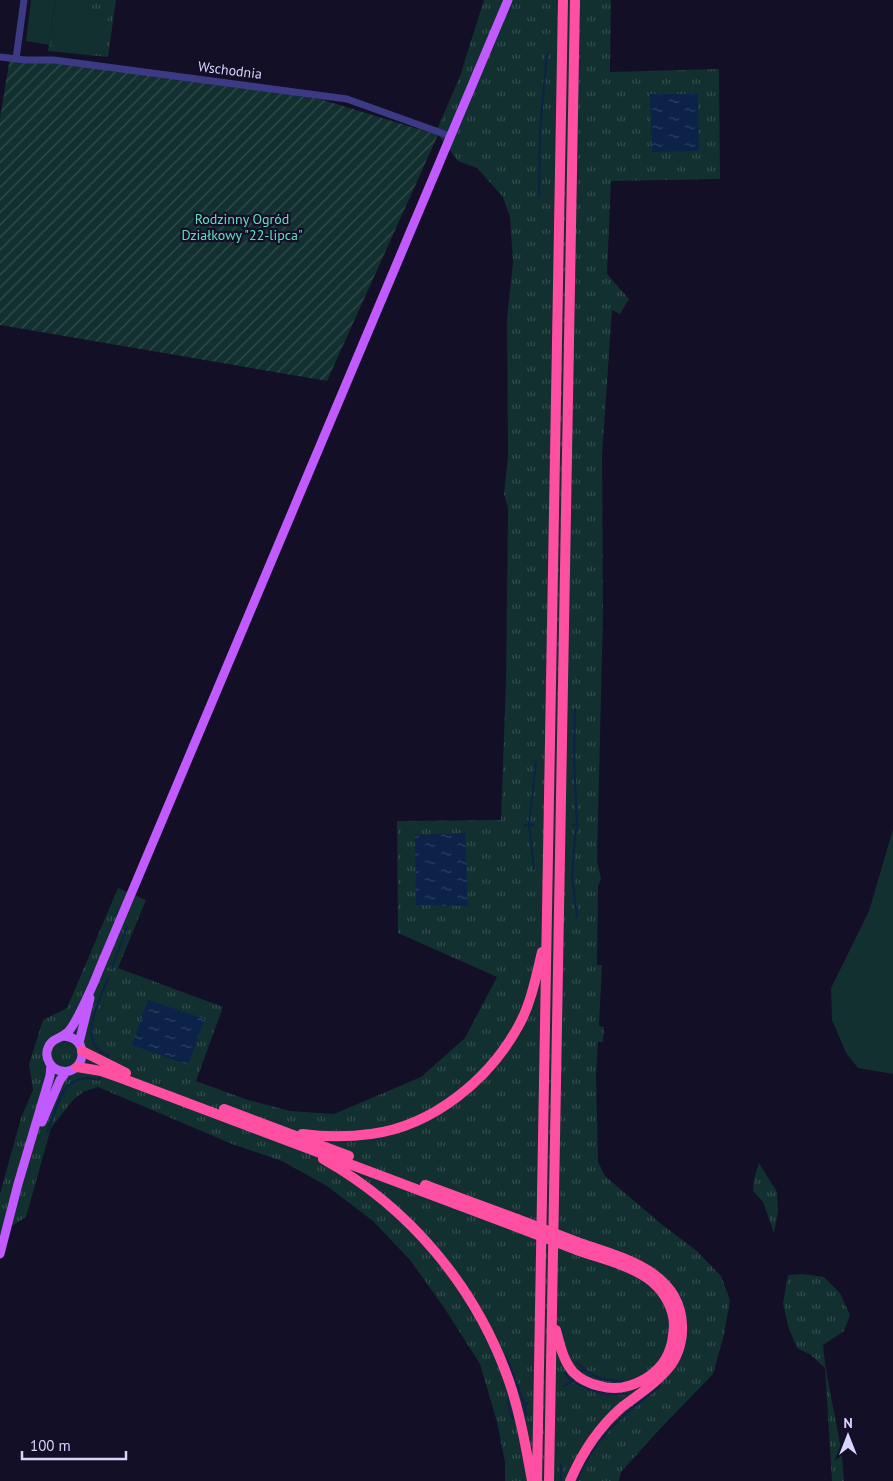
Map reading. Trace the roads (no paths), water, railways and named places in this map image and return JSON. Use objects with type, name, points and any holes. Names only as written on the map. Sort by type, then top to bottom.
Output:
[{"type":"highway","points":[[537,1481],[562,0]]},
{"type":"highway","points":[[549,1481],[575,0]]},
{"type":"highway","points":[[286,1132],[315,1136],[372,1134],[395,1129],[424,1118],[453,1100],[491,1066],[519,1024],[531,994],[546,931]]},
{"type":"highway","points":[[81,1047],[121,1071],[286,1132],[577,1246],[647,1278],[659,1289],[669,1303],[674,1317],[670,1350],[656,1370],[632,1386],[606,1388],[581,1378],[573,1372],[564,1357],[552,1312]]},
{"type":"highway","points":[[77,1067],[102,1071],[294,1143],[517,1223]]},
{"type":"highway","points":[[294,1143],[350,1176],[383,1200],[426,1241],[447,1266],[486,1326],[497,1351],[516,1407],[532,1481]]},
{"type":"highway","points":[[570,1481],[585,1451],[604,1425],[661,1377],[672,1364],[679,1349],[683,1333],[682,1316],[676,1298],[665,1283],[651,1271],[636,1263],[577,1246]]},
{"type":"main road","points":[[66,1072],[55,1069],[51,1065],[47,1055],[49,1046],[53,1040],[70,1031],[96,976],[508,0]]},
{"type":"main road","points":[[27,1154],[60,1080],[66,1072],[77,1067],[81,1062],[81,1047],[96,976]]},
{"type":"main road","points":[[63,1036],[74,1038],[81,1047]]},
{"type":"main road","points":[[0,1254],[18,1184],[50,1076],[51,1065]]},
{"type":"street","points":[[16,59],[24,0]]},
{"type":"street","name":"Wschodnia","points":[[0,57],[54,60],[336,97],[372,107],[450,136]]},
{"type":"water","points":[[650,94],[698,94],[699,151],[652,152]]},
{"type":"water","points":[[465,833],[468,906],[416,905],[415,835]]},
{"type":"water","points":[[148,1000],[205,1019],[188,1065],[132,1045]]},
{"type":"waterway","points":[[539,197],[540,130],[547,53]]},
{"type":"waterway","points":[[575,709],[574,758],[577,825]]},
{"type":"waterway","points":[[534,869],[529,825],[536,762]]},
{"type":"waterway","points":[[525,825],[534,825]]},
{"type":"waterway","points":[[573,825],[577,825],[572,875],[577,917]]},
{"type":"waterway","points":[[112,968],[127,927]]},
{"type":"waterway","points":[[107,1058],[108,1055],[98,1050],[93,1042],[92,1032],[96,1009],[108,979]]},
{"type":"waterway","points":[[47,1132],[63,1092],[69,1085],[77,1080],[87,1078],[99,1080],[99,1078]]},
{"type":"waterway","points":[[506,1356],[525,1405],[526,1415]]},
{"type":"waterway","points":[[577,1363],[584,1369],[582,1371]]},
{"type":"waterway","points":[[584,1369],[603,1379],[624,1381]]},
{"type":"waterway","points":[[565,1373],[572,1381],[574,1380]]},
{"type":"waterway","points":[[564,1386],[572,1381],[598,1392],[626,1394]]},
{"type":"waterway","points":[[577,1481],[583,1466],[601,1439],[635,1406],[660,1386]]},
{"type":"waterway","points":[[508,1399],[513,1419]]},
{"type":"waterway","points":[[522,1406],[528,1403]]},
{"type":"waterway","points":[[561,1464],[561,1481]]},
{"type":"park label","name":"Rodzinny Ogród Działkowy \"22-lipca\"","points":[[242,227]]}]
